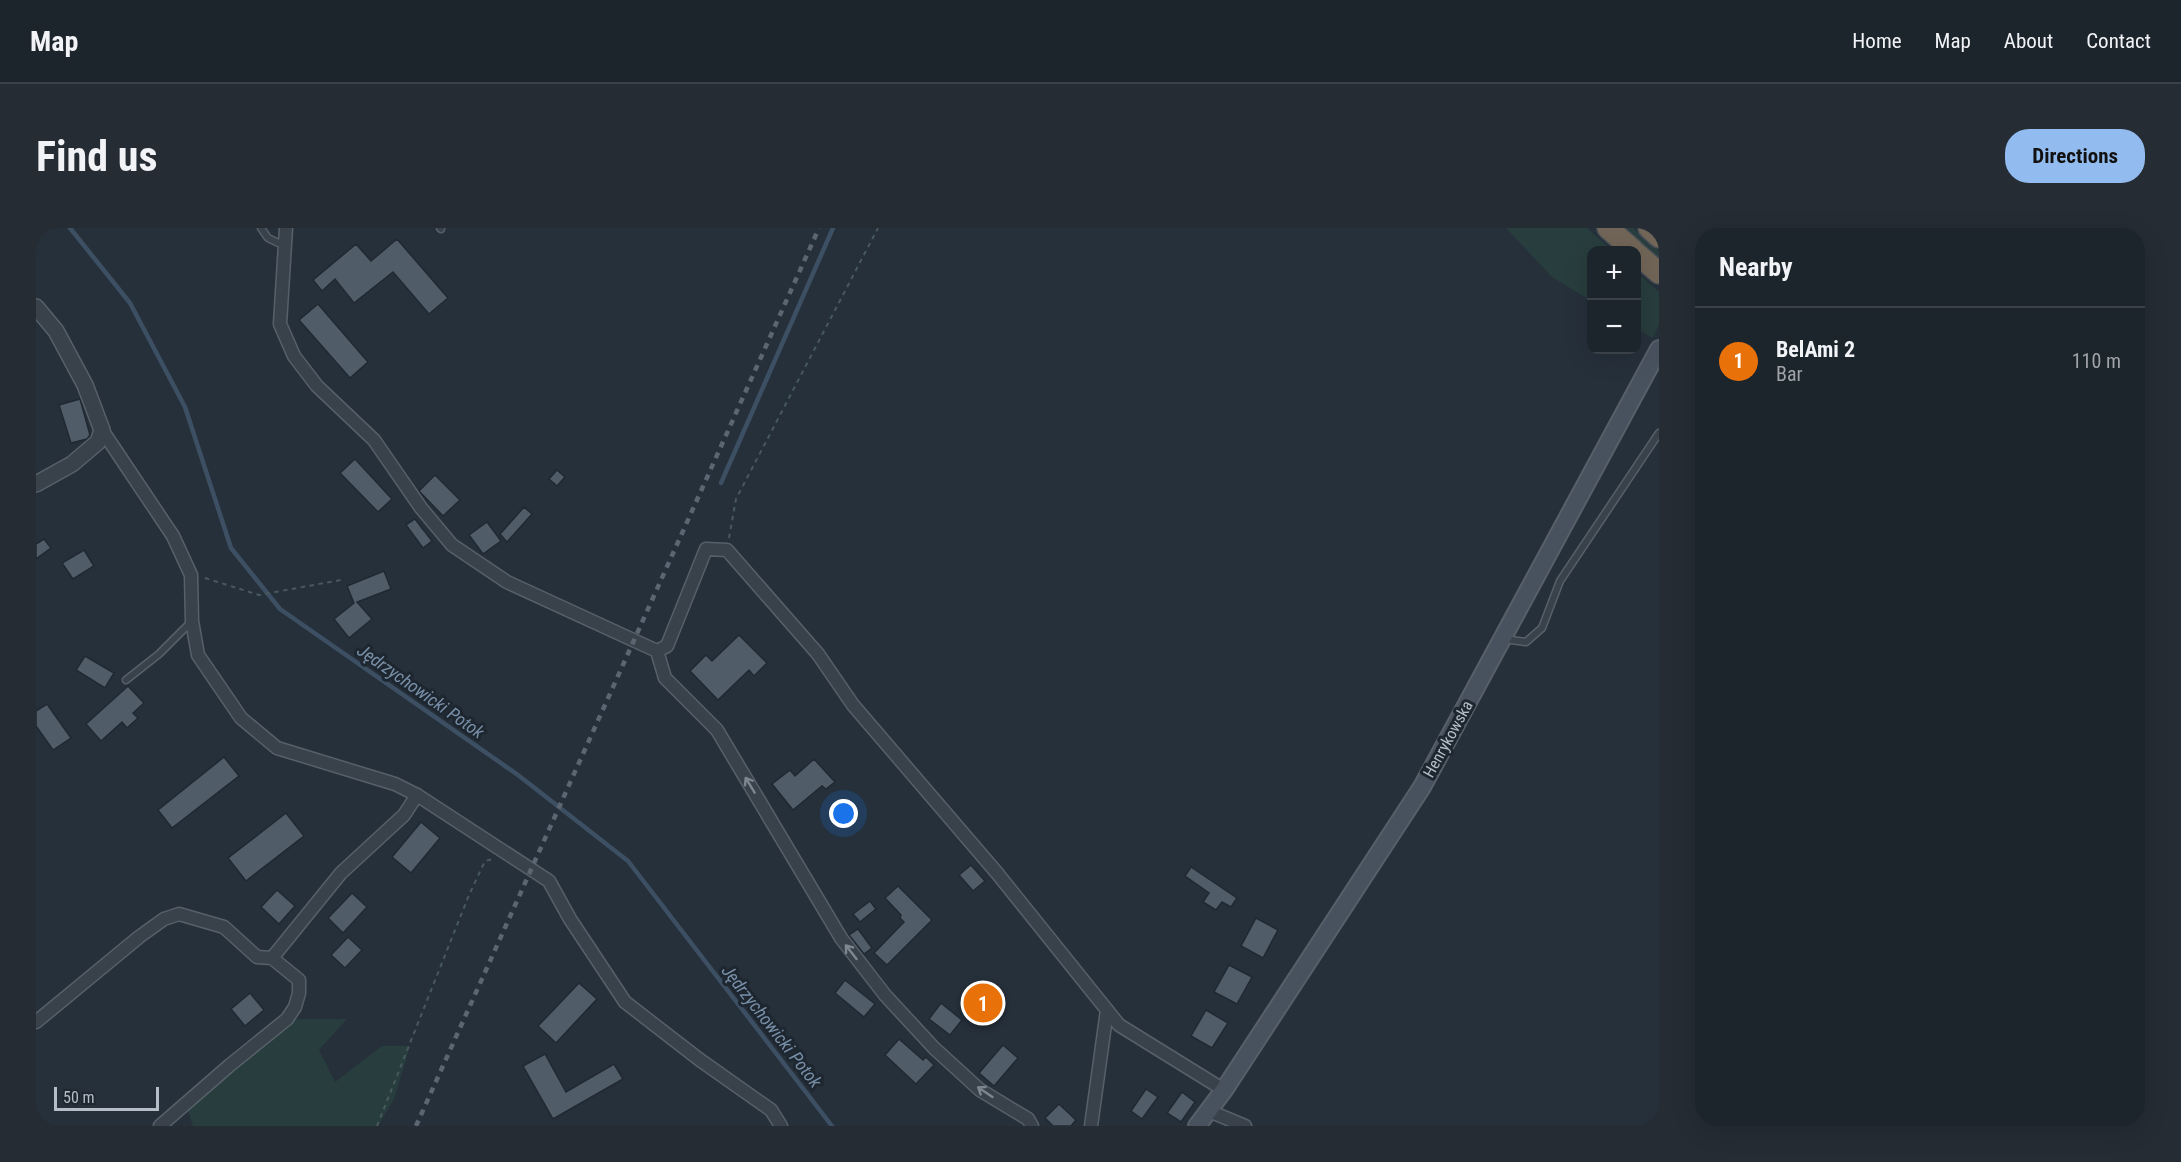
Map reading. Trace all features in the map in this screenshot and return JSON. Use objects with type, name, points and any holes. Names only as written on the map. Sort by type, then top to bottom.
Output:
[{"type":"highway","points":[[1608,228],[1628,246]]},
{"type":"highway","points":[[1649,228],[1659,237]]},
{"type":"highway","points":[[1641,257],[1659,273]]},
{"type":"main road","name":"Henrykowska","points":[[1197,1126],[1224,1090],[1422,787],[1659,349]]},
{"type":"street","points":[[286,228],[280,324],[294,356],[317,386],[374,440],[421,508],[452,545],[507,582],[657,651],[666,678],[717,729],[841,938],[885,995],[934,1048],[980,1090],[1028,1119],[1032,1126]]},
{"type":"street","points":[[36,307],[56,331],[85,385],[102,430],[173,536],[191,575],[192,621],[198,655],[241,718],[277,748],[395,784],[417,795],[549,881],[570,919],[625,1002],[700,1060],[771,1110],[781,1126]]},
{"type":"street","points":[[36,484],[72,464],[98,442],[102,430]]},
{"type":"street","points":[[657,651],[667,646],[706,549],[728,550],[818,654],[854,705],[997,873],[1119,1024],[1224,1090]]},
{"type":"street","points":[[272,958],[341,873],[404,815],[417,795]]},
{"type":"street","points":[[36,1022],[139,937],[164,919],[179,914],[224,927],[257,957],[272,958],[299,980],[299,993],[295,1007],[287,1019],[160,1126]]},
{"type":"street","points":[[1091,1126],[1107,1010]]},
{"type":"street","points":[[1209,1111],[1245,1126]]},
{"type":"lane","points":[[261,228],[268,238],[286,246]]},
{"type":"lane","points":[[1503,639],[1526,642],[1542,628],[1560,581],[1659,433]]},
{"type":"lane","points":[[126,680],[159,654],[192,621]]},
{"type":"path","points":[[728,550],[736,499],[878,228]]},
{"type":"path","points":[[191,575],[259,596],[342,580]]},
{"type":"path","points":[[377,1126],[469,895],[485,861],[510,854]]},
{"type":"green space","points":[[1506,228],[1587,228],[1607,246],[1587,246],[1587,299],[1552,277]]},
{"type":"green space","points":[[1620,228],[1633,228],[1659,251],[1659,263]]},
{"type":"green space","points":[[1641,276],[1659,292],[1659,324],[1653,338],[1641,331]]},
{"type":"green space","points":[[287,1019],[347,1019],[319,1050],[335,1082],[382,1046],[410,1046],[394,1099],[378,1126],[193,1126],[188,1111]]},
{"type":"building","points":[[397,239],[448,298],[429,314],[393,272],[354,303],[335,279],[322,291],[313,280],[356,244],[371,261]]},
{"type":"building","points":[[318,304],[368,362],[350,378],[299,320]]},
{"type":"building","points":[[80,399],[90,435],[87,439],[71,443],[59,405]]},
{"type":"building","points":[[355,459],[392,499],[378,512],[340,473]]},
{"type":"building","points":[[557,470],[565,477],[557,486],[549,479]]},
{"type":"building","points":[[435,475],[460,500],[443,516],[419,491]]},
{"type":"building","points":[[524,507],[532,514],[507,542],[500,534]]},
{"type":"building","points":[[415,519],[432,541],[423,548],[406,525]]},
{"type":"building","points":[[487,522],[501,541],[483,554],[469,535]]},
{"type":"building","points":[[44,539],[51,548],[36,559],[36,544]]},
{"type":"building","points":[[84,550],[94,566],[73,579],[62,563]]},
{"type":"building","points":[[384,571],[391,589],[357,602],[372,619],[349,638],[334,619],[354,603],[347,586]]},
{"type":"building","points":[[739,635],[767,663],[754,676],[749,670],[718,700],[690,671],[706,655],[712,661]]},
{"type":"building","points":[[85,656],[114,673],[105,688],[76,670]]},
{"type":"building","points":[[128,686],[144,703],[133,713],[138,718],[127,728],[122,722],[101,741],[86,724]]},
{"type":"building","points":[[47,704],[71,738],[53,750],[36,726],[36,711]]},
{"type":"building","points":[[224,757],[239,776],[172,828],[158,810]]},
{"type":"building","points":[[814,759],[835,782],[826,789],[822,786],[793,810],[772,784],[790,770],[795,776]]},
{"type":"building","points":[[286,813],[304,836],[246,881],[228,858]]},
{"type":"building","points":[[421,822],[440,838],[411,873],[392,857]]},
{"type":"building","points":[[971,865],[985,881],[973,891],[959,875]]},
{"type":"building","points":[[1191,867],[1237,898],[1231,907],[1222,902],[1216,910],[1203,902],[1209,893],[1185,876]]},
{"type":"building","points":[[898,886],[932,920],[887,965],[874,953],[904,922],[900,918],[901,915],[885,898]]},
{"type":"building","points":[[277,890],[295,906],[279,924],[261,907]]},
{"type":"building","points":[[352,893],[367,907],[343,933],[328,918]]},
{"type":"building","points":[[870,901],[876,909],[860,922],[853,914]]},
{"type":"building","points":[[1256,918],[1278,930],[1263,958],[1241,946]]},
{"type":"building","points":[[858,929],[872,948],[864,954],[849,935]]},
{"type":"building","points":[[348,937],[362,950],[345,968],[331,955]]},
{"type":"building","points":[[1229,965],[1252,977],[1237,1004],[1214,992]]},
{"type":"building","points":[[845,980],[875,1004],[864,1017],[835,993]]},
{"type":"building","points":[[579,983],[597,999],[556,1043],[538,1026]]},
{"type":"building","points":[[988,984],[1000,993],[978,1021],[966,1012]]},
{"type":"building","points":[[250,993],[264,1010],[245,1026],[231,1009]]},
{"type":"building","points":[[941,1003],[962,1020],[950,1035],[929,1019]]},
{"type":"building","points":[[1206,1010],[1228,1023],[1212,1048],[1191,1036]]},
{"type":"building","points":[[899,1039],[923,1060],[926,1057],[934,1065],[916,1084],[885,1055]]},
{"type":"building","points":[[1003,1045],[1018,1058],[994,1086],[979,1073]]},
{"type":"building","points":[[545,1054],[566,1092],[614,1064],[623,1079],[553,1119],[523,1066]]},
{"type":"building","points":[[1146,1089],[1158,1097],[1142,1119],[1131,1111]]},
{"type":"building","points":[[1182,1092],[1195,1102],[1181,1122],[1167,1113]]},
{"type":"building","points":[[1059,1104],[1076,1120],[1071,1126],[1053,1126],[1045,1118]]},
{"type":"waterway","name":"Jędrzychowicki Potok","points":[[70,228],[130,303],[185,407],[231,548],[280,609],[518,775],[628,861],[832,1126]]},
{"type":"waterway","points":[[721,483],[833,228]]},
{"type":"railway","points":[[416,1126],[819,228]]},
{"type":"place","name":"BelAmi 2","points":[[983,1003]]}]
